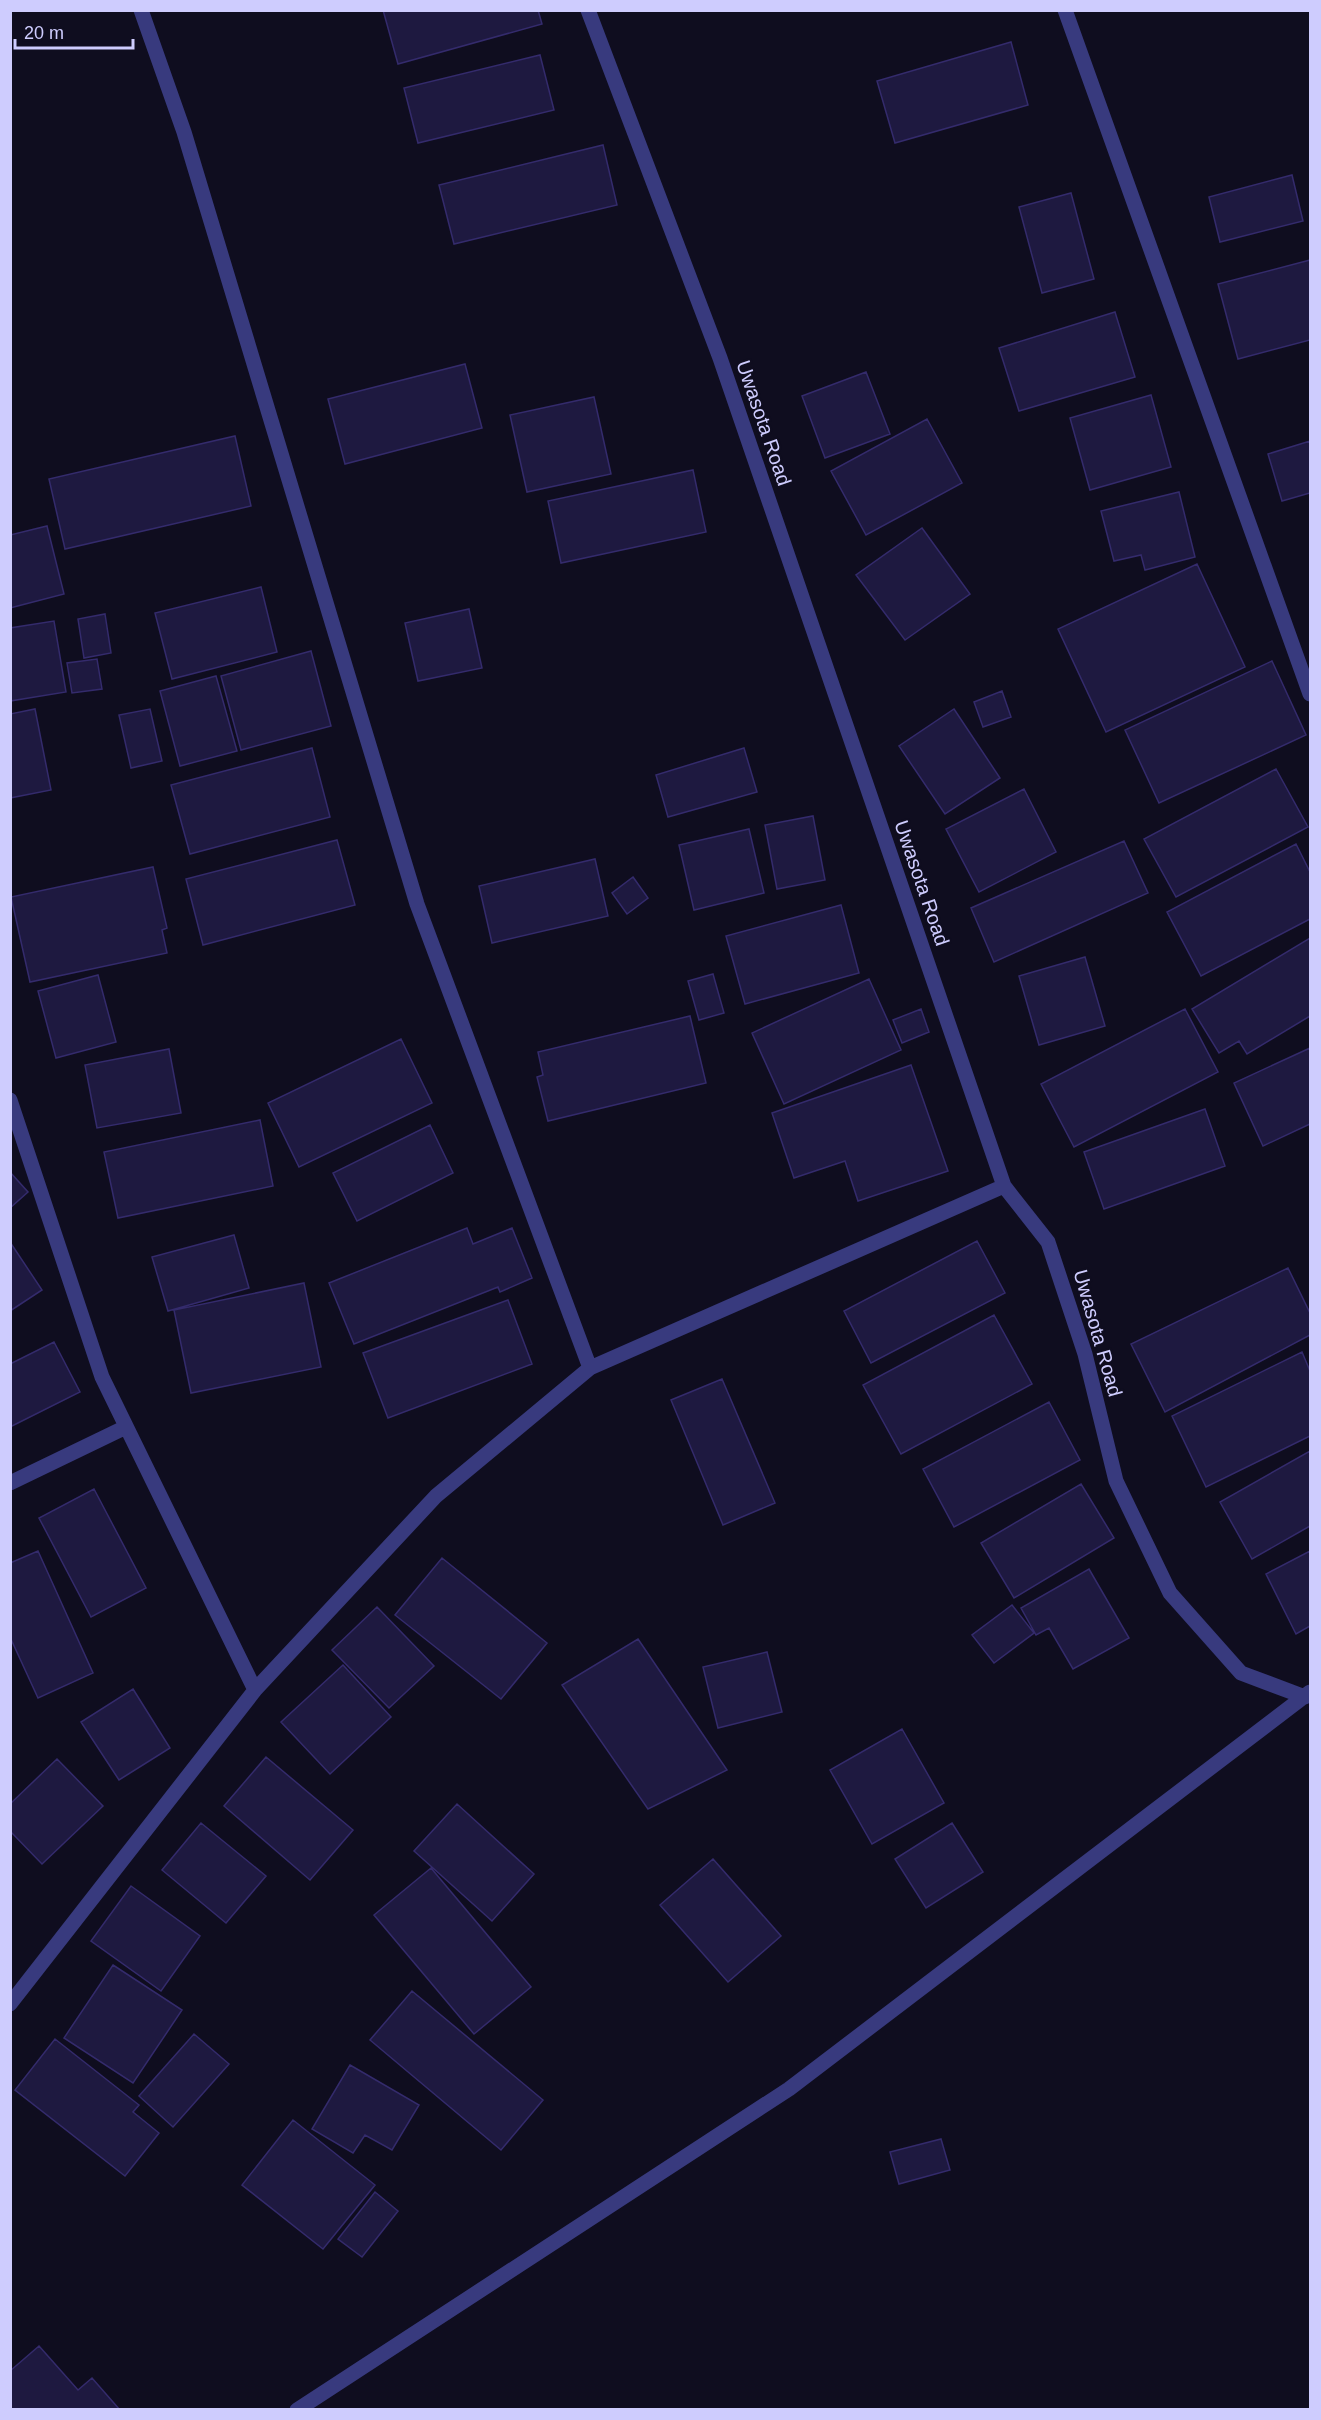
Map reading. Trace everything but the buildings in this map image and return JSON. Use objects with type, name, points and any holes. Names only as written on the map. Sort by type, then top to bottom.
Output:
[{"type":"street","points":[[141,10],[184,132],[417,904],[590,1368]]},
{"type":"street","name":"Uwasota Road","points":[[588,10],[720,358],[1004,1186],[1048,1242],[1085,1354],[1116,1481],[1170,1593],[1241,1673],[1308,1695]]},
{"type":"street","points":[[1065,10],[1311,694]]},
{"type":"street","points":[[10,1100],[102,1377],[255,1690]]},
{"type":"street","points":[[10,2004],[255,1690],[436,1496],[590,1368],[1004,1186]]},
{"type":"street","points":[[10,1483],[126,1427]]},
{"type":"street","points":[[297,2409],[789,2089],[1308,1695]]}]
